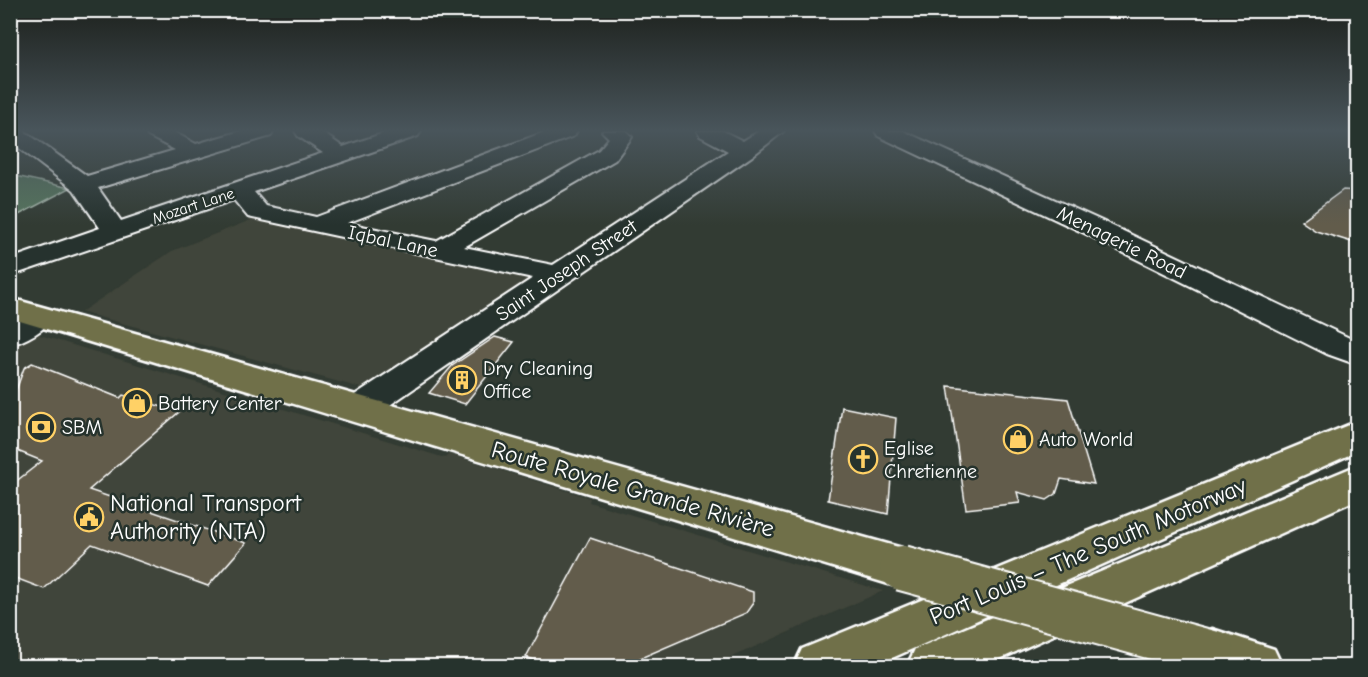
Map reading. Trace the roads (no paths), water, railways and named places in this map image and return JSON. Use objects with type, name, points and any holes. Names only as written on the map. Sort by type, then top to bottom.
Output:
[{"type":"main road","name":"Route Royale Grande Rivière","points":[[25,312],[902,568],[1234,660]]},
{"type":"main road","name":"Port Louis – The South Motorway","points":[[819,666],[1358,435]]},
{"type":"main road","name":"Port Louis – The South Motorway","points":[[932,666],[1031,620],[1358,481]]},
{"type":"main road","points":[[985,666],[1031,620]]},
{"type":"street","points":[[54,163],[83,184],[114,231]]},
{"type":"street","points":[[83,184],[154,163]]},
{"type":"street","name":"Mozart Lane","points":[[10,268],[318,163]]},
{"type":"street","points":[[318,225],[483,163]]},
{"type":"street","points":[[438,251],[594,163]]},
{"type":"street","name":"Saint Joseph Street","points":[[359,409],[727,163]]},
{"type":"street","name":"Menagerie Road","points":[[954,163],[1093,227],[1338,347],[1358,354]]},
{"type":"street","name":"Iqbal Lane","points":[[239,190],[257,212],[558,275]]},
{"type":"street","points":[[10,334],[25,312]]},
{"type":"place","name":"Dry Cleaning Office","points":[[462,380]]},
{"type":"place","name":"Battery Center","points":[[137,403]]},
{"type":"place","name":"SBM","points":[[41,427]]},
{"type":"place","name":"Auto World","points":[[1018,439]]},
{"type":"place","name":"Eglise Chretienne","points":[[863,459]]},
{"type":"place","name":"National Transport Authority (NTA)","points":[[89,517]]}]
